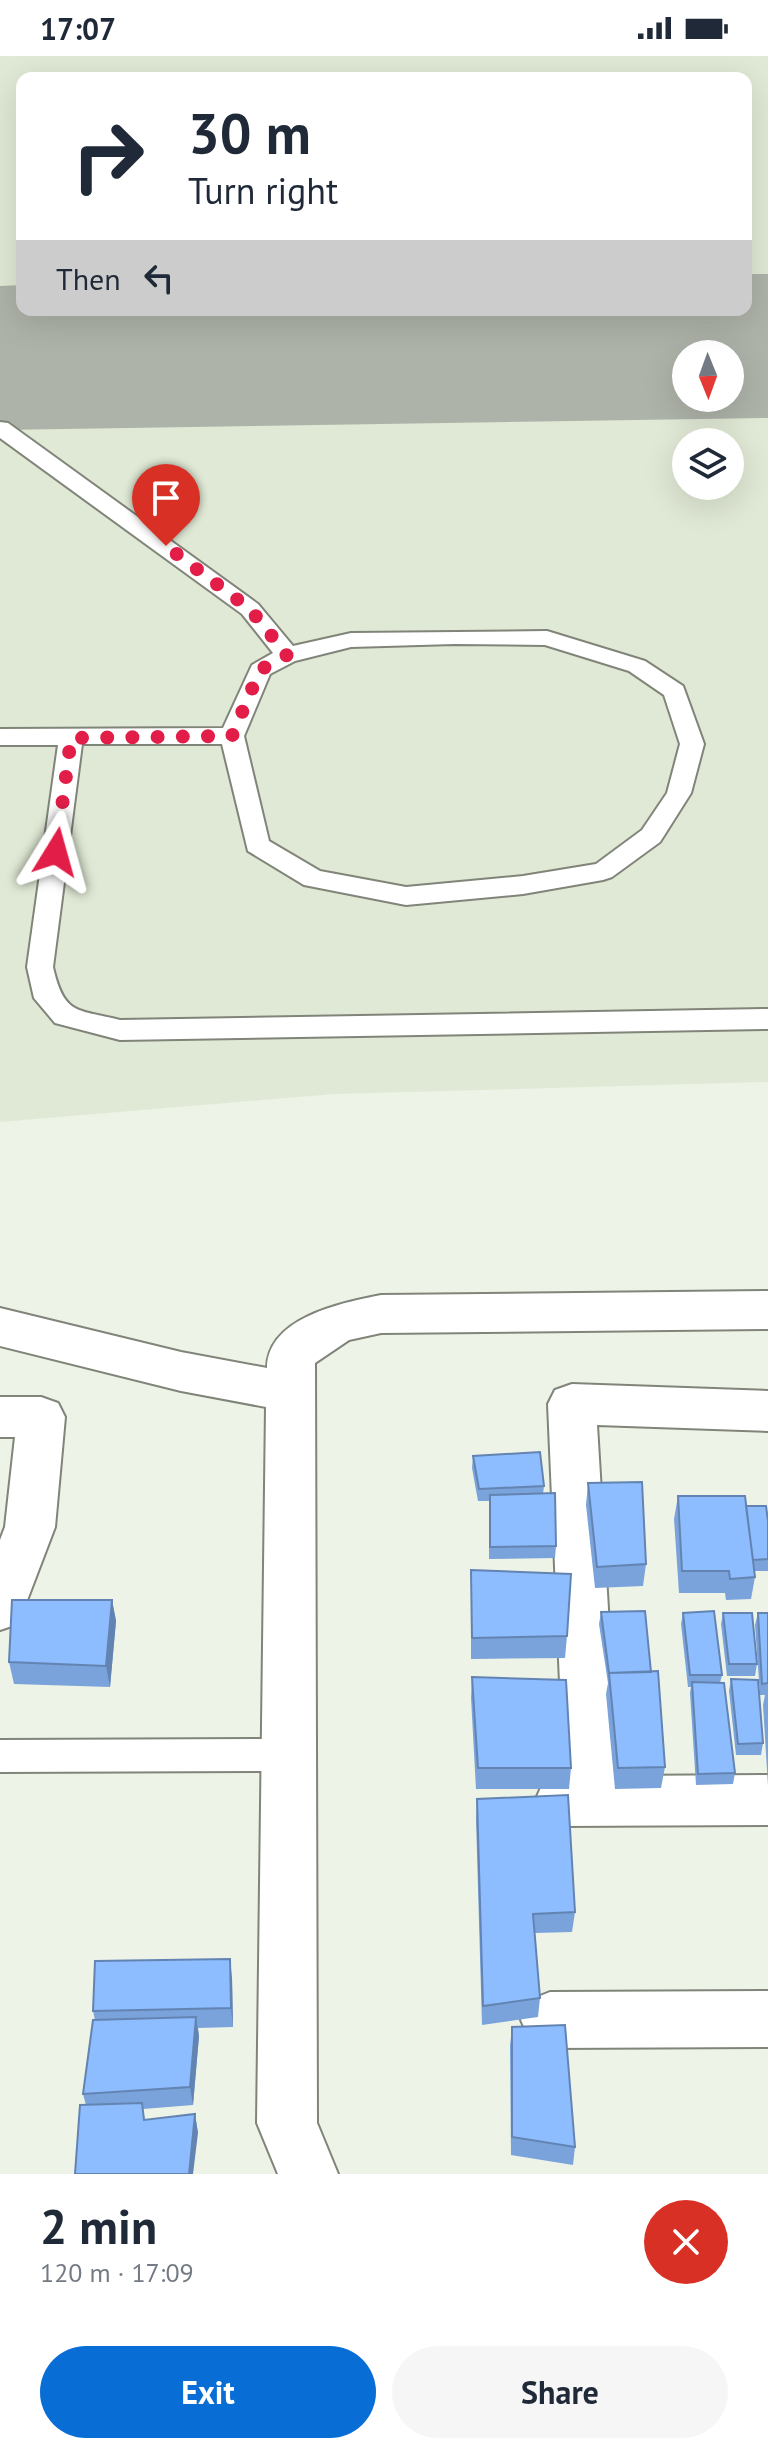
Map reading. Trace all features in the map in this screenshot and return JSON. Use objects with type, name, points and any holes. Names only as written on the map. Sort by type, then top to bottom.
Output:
[{"type":"street","points":[[308,2174],[287,2123],[291,1356],[310,1336],[337,1323],[381,1314],[768,1310]]},
{"type":"street","points":[[0,1327],[158,1369],[226,1383],[291,1391]]},
{"type":"street","points":[[592,1799],[572,1404],[768,1411]]},
{"type":"street","points":[[0,1417],[41,1417],[30,1527],[0,1608]]},
{"type":"street","points":[[518,1803],[592,1799],[768,1800]]},
{"type":"street","points":[[550,2020],[768,2019]]},
{"type":"lane","points":[[0,428],[250,609],[287,655]]},
{"type":"lane","points":[[547,638],[637,666],[675,691],[692,744],[679,793],[651,836],[603,871],[523,885],[406,896],[313,879],[257,845],[232,736],[260,670],[287,655],[351,640],[547,638]]},
{"type":"lane","points":[[0,737],[232,736]]},
{"type":"lane","points":[[71,738],[40,967],[47,998],[65,1016],[120,1030],[768,1019]]},
{"type":"lane","points":[[0,1756],[288,1755]]},
{"type":"shaded area","points":[[0,56],[768,56],[768,1082],[334,1094],[0,1122]]},
{"type":"building","points":[[540,1452],[544,1486],[479,1489],[473,1456]]},
{"type":"building","points":[[642,1482],[646,1564],[597,1567],[588,1483]]},
{"type":"building","points":[[555,1493],[556,1546],[490,1547],[490,1495]]},
{"type":"building","points":[[678,1496],[745,1496],[755,1577],[730,1579],[729,1571],[682,1571]]},
{"type":"building","points":[[746,1506],[766,1506],[768,1559],[753,1560]]},
{"type":"building","points":[[471,1570],[571,1574],[567,1636],[472,1638]]},
{"type":"building","points":[[12,1600],[112,1600],[106,1666],[9,1662]]},
{"type":"building","points":[[645,1611],[651,1672],[609,1673],[601,1612]]},
{"type":"building","points":[[714,1611],[722,1675],[690,1675],[683,1613]]},
{"type":"building","points":[[723,1613],[752,1613],[757,1664],[729,1664]]},
{"type":"building","points":[[758,1613],[768,1613],[768,1683],[762,1684]]},
{"type":"building","points":[[658,1671],[665,1767],[618,1768],[609,1673]]},
{"type":"building","points":[[472,1677],[566,1680],[571,1768],[478,1768]]},
{"type":"building","points":[[731,1679],[758,1680],[763,1743],[738,1744]]},
{"type":"building","points":[[692,1682],[724,1683],[735,1773],[698,1774]]},
{"type":"building","points":[[568,1795],[575,1912],[533,1914],[540,1998],[483,2006],[477,1799]]},
{"type":"building","points":[[230,1959],[231,2008],[93,2011],[95,1961]]},
{"type":"building","points":[[196,2017],[190,2087],[83,2094],[93,2020]]},
{"type":"building","points":[[565,2025],[575,2147],[512,2137],[512,2027]]},
{"type":"building","points":[[142,2103],[144,2120],[195,2114],[189,2174],[75,2174],[80,2105]]},
{"type":"runway","points":[[0,358],[768,346]]},
{"type":"route","points":[[56,852],[71,738],[232,736],[260,670],[287,655],[250,609],[166,546]]}]
